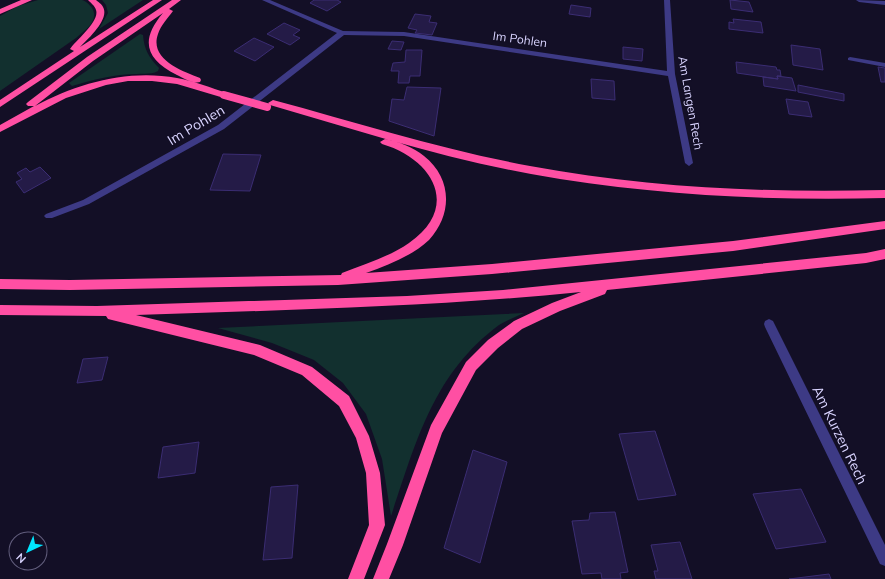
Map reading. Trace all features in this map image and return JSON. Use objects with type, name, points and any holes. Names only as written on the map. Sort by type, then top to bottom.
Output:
[{"type":"highway","points":[[0,7],[11,0]]},
{"type":"highway","points":[[0,12],[28,0]]},
{"type":"highway","points":[[61,63],[98,22],[101,15],[100,8],[92,0]]},
{"type":"highway","points":[[0,104],[158,0]]},
{"type":"highway","points":[[0,128],[90,59],[177,0]]},
{"type":"highway","points":[[181,0],[162,18],[152,34],[152,46],[158,58],[184,76],[227,93]]},
{"type":"highway","points":[[0,128],[44,103],[83,87],[121,79],[158,79],[227,93],[466,156],[530,170],[601,181],[728,194],[801,196],[885,194]]},
{"type":"highway","points":[[270,105],[398,146],[421,159],[438,179],[442,198],[439,218],[431,229],[414,245],[338,280]]},
{"type":"highway","points":[[0,284],[70,286],[338,280],[492,269],[732,246],[885,225]]},
{"type":"highway","points":[[0,310],[97,311],[407,301],[615,284],[866,258],[885,254]]},
{"type":"highway","points":[[380,579],[395,545],[436,430],[471,366],[494,344],[518,325],[556,307],[615,284]]},
{"type":"highway","points":[[97,311],[255,349],[307,371],[344,401],[362,436],[373,473],[377,525],[356,579]]},
{"type":"street","name":"Im Pohlen","points":[[265,0],[342,33],[404,34],[671,74]]},
{"type":"street","name":"Am Langen Rech","points":[[668,0],[671,74],[689,163]]},
{"type":"street","points":[[859,0],[885,4]]},
{"type":"street","name":"Im Pohlen","points":[[49,216],[86,202],[221,128],[342,33]]},
{"type":"street","name":"Am Kurzen Rech","points":[[769,324],[885,559]]},
{"type":"lane","points":[[850,59],[885,65]]},
{"type":"green space","points":[[38,0],[82,0],[88,3],[92,8],[94,13],[93,21],[87,29],[76,38],[0,91],[0,16],[18,6]]},
{"type":"green space","points":[[102,0],[143,0],[99,29],[108,13],[106,5]]},
{"type":"green space","points":[[140,34],[143,35],[146,49],[152,61],[159,68],[158,71],[151,73],[112,76],[72,86],[69,83]]},
{"type":"green space","points":[[524,313],[499,325],[476,344],[442,387],[419,436],[391,516],[382,459],[366,414],[343,383],[314,360],[272,343],[218,328]]},
{"type":"building","points":[[314,0],[337,0],[341,2],[327,11],[310,3]]},
{"type":"building","points":[[730,0],[749,2],[753,12],[731,9]]},
{"type":"building","points":[[571,5],[591,8],[590,17],[569,14]]},
{"type":"building","points":[[415,14],[431,16],[429,22],[437,23],[432,35],[415,33],[417,30],[408,28]]},
{"type":"building","points":[[733,19],[761,22],[763,33],[729,29],[729,22],[734,23]]},
{"type":"building","points":[[284,23],[300,30],[293,35],[300,38],[290,45],[267,34]]},
{"type":"building","points":[[254,38],[274,47],[255,61],[234,51]]},
{"type":"building","points":[[392,41],[404,42],[401,50],[388,49]]},
{"type":"building","points":[[791,45],[820,49],[823,70],[793,65]]},
{"type":"building","points":[[623,47],[643,49],[642,61],[623,59]]},
{"type":"building","points":[[406,50],[422,50],[420,76],[410,76],[409,83],[398,83],[399,71],[391,71],[393,63],[405,62]]},
{"type":"building","points":[[736,62],[776,67],[777,70],[780,70],[781,76],[777,76],[778,79],[737,73]]},
{"type":"building","points":[[878,67],[885,68],[885,82],[881,82]]},
{"type":"building","points":[[777,76],[792,78],[796,91],[764,86],[763,77],[778,79]]},
{"type":"building","points":[[591,79],[614,81],[615,100],[592,98]]},
{"type":"building","points":[[798,85],[844,94],[844,101],[798,92]]},
{"type":"building","points":[[407,87],[441,88],[434,136],[389,121],[392,99],[404,100]]},
{"type":"building","points":[[786,99],[808,102],[812,117],[789,114]]},
{"type":"building","points":[[223,154],[261,155],[250,191],[210,190]]},
{"type":"building","points":[[40,167],[51,178],[24,193],[16,182],[22,179],[17,173],[26,168],[30,172]]},
{"type":"building","points":[[108,357],[102,380],[77,383],[83,359]]},
{"type":"building","points":[[655,431],[676,495],[638,500],[619,434]]},
{"type":"building","points":[[199,442],[195,473],[158,478],[163,447]]},
{"type":"building","points":[[473,450],[507,462],[480,563],[444,548]]},
{"type":"building","points":[[298,485],[292,558],[263,560],[271,487]]},
{"type":"building","points":[[801,489],[826,542],[776,549],[753,494]]},
{"type":"building","points":[[615,512],[628,572],[620,573],[621,579],[602,579],[601,573],[582,574],[572,521],[589,520],[590,513]]},
{"type":"building","points":[[680,542],[692,579],[656,579],[654,571],[658,571],[651,545]]},
{"type":"building","points":[[829,574],[831,579],[789,579]]}]
